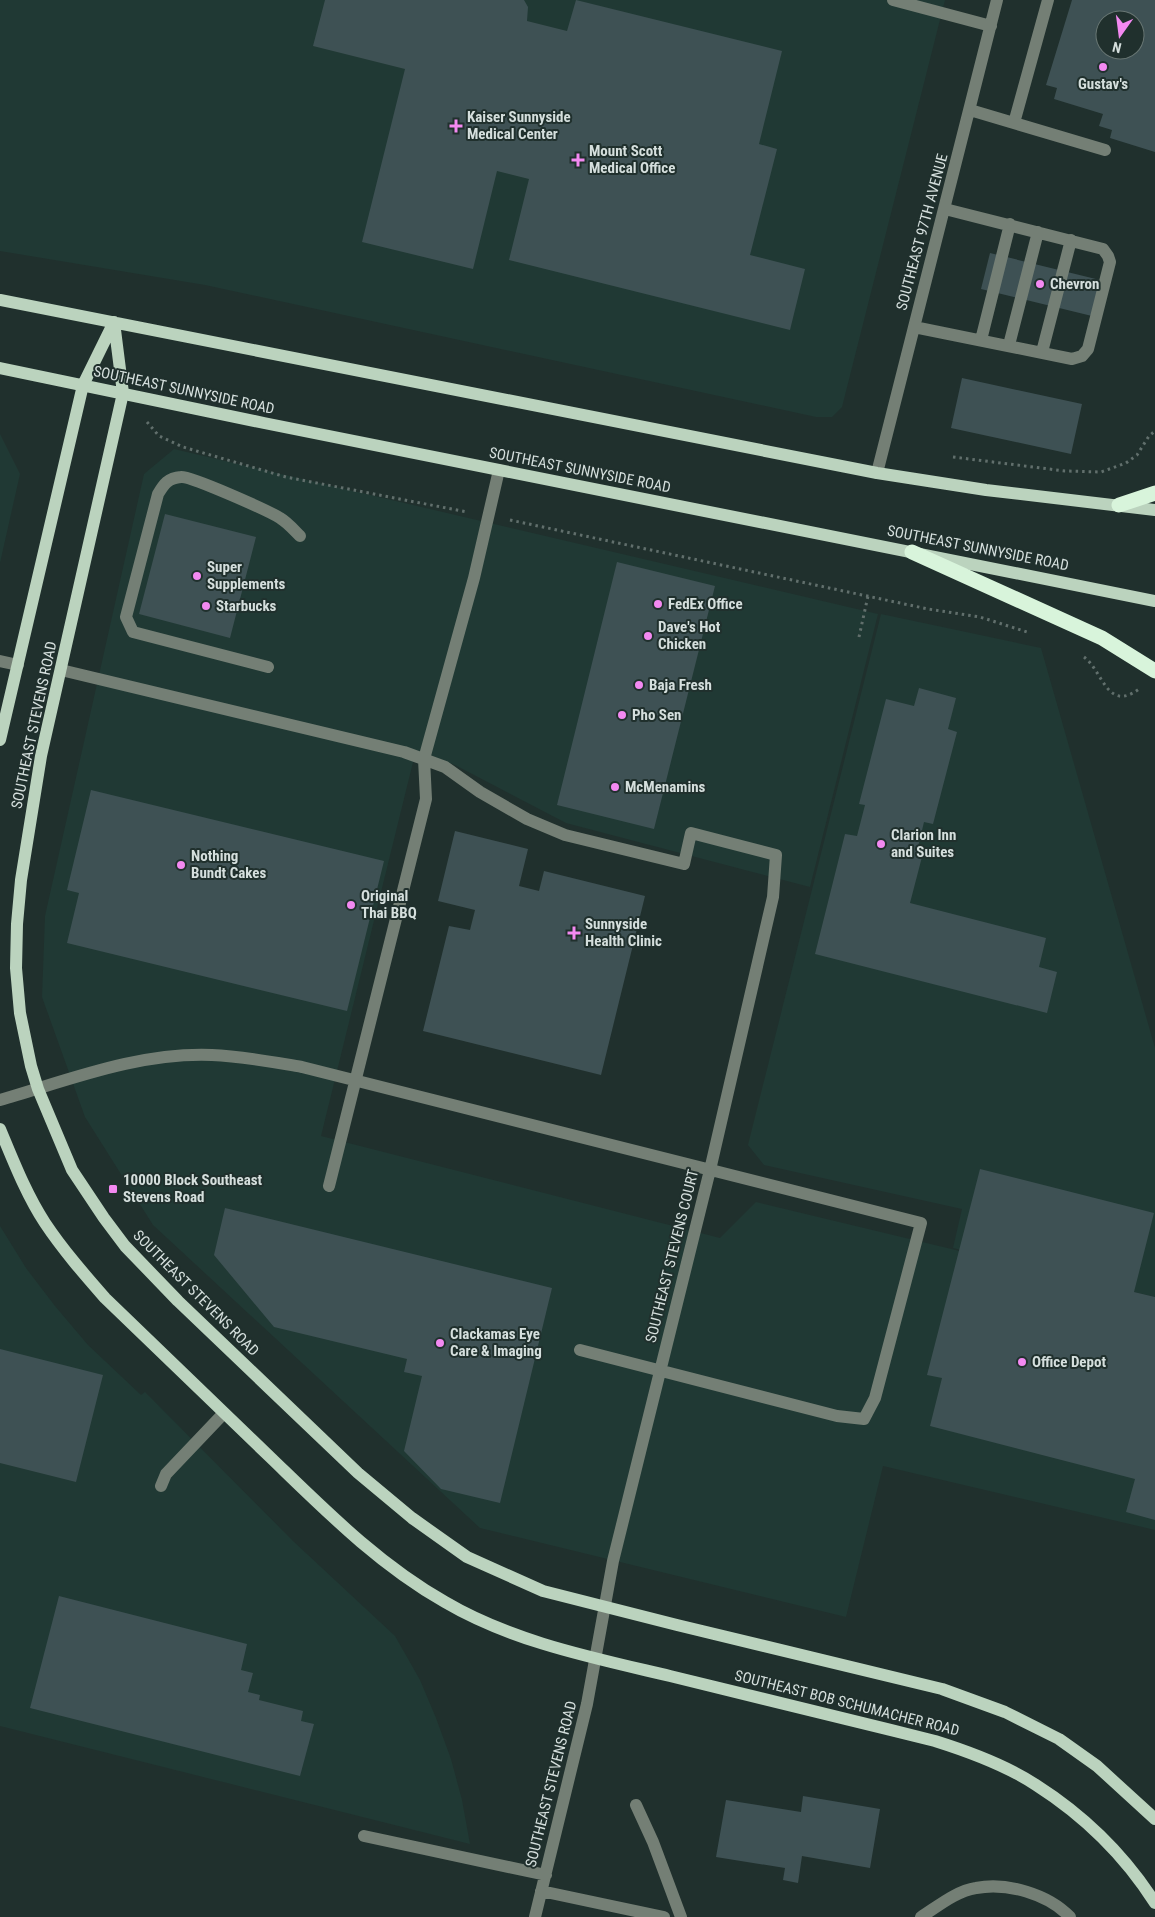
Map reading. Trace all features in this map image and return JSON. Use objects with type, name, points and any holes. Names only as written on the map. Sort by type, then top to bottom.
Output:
[{"type":"highway","points":[[1119,505],[1155,493]]},
{"type":"highway","points":[[912,552],[1102,638],[1155,671]]},
{"type":"main road","points":[[0,300],[877,472],[986,490],[1155,510]]},
{"type":"main road","name":"SOUTHEAST STEVENS ROAD","points":[[0,740],[83,385],[114,322]]},
{"type":"main road","name":"SOUTHEAST STEVENS ROAD","points":[[114,322],[123,393],[41,756],[21,880],[16,968],[20,1013],[31,1066],[38,1089],[72,1170],[125,1246],[178,1301],[358,1473],[412,1518],[467,1557],[544,1591],[605,1606]]},
{"type":"main road","name":"SOUTHEAST SUNNYSIDE ROAD","points":[[0,368],[499,470],[1155,600]]},
{"type":"main road","points":[[0,1129],[17,1171],[44,1221],[75,1264],[105,1298],[319,1505],[373,1553],[446,1603],[491,1625],[596,1658]]},
{"type":"main road","points":[[605,1606],[942,1689],[1005,1712],[1059,1739],[1097,1766],[1155,1819]]},
{"type":"main road","name":"SOUTHEAST BOB SCHUMACHER ROAD","points":[[596,1658],[935,1740],[994,1762],[1036,1785],[1067,1807],[1113,1848],[1155,1903]]},
{"type":"street","points":[[893,0],[990,26]]},
{"type":"street","name":"SOUTHEAST 97TH AVENUE","points":[[877,472],[997,0]]},
{"type":"street","points":[[1014,123],[1048,0]]},
{"type":"street","points":[[970,110],[1105,150]]},
{"type":"street","points":[[914,327],[1072,359],[1082,356],[1088,349],[1110,262],[1103,249],[945,209]]},
{"type":"street","points":[[981,340],[1010,224]]},
{"type":"street","points":[[1009,345],[1038,232]]},
{"type":"street","points":[[1042,352],[1070,240]]},
{"type":"street","points":[[329,1186],[426,799],[424,760],[474,578],[499,470]]},
{"type":"street","points":[[268,667],[133,632],[126,617],[158,494],[164,484],[171,478],[183,476],[281,518],[300,536]]},
{"type":"street","points":[[0,661],[18,665]]},
{"type":"street","points":[[61,670],[404,752],[424,760]]},
{"type":"street","name":"SOUTHEAST STEVENS COURT","points":[[424,760],[445,767],[480,792],[526,820],[565,835],[684,864],[691,833],[776,855],[773,897],[710,1170],[613,1561],[605,1606]]},
{"type":"street","points":[[0,1100],[104,1068],[137,1061],[184,1055],[212,1055],[252,1059],[302,1067],[356,1080],[921,1223],[875,1398],[864,1419],[837,1416],[580,1350]]},
{"type":"street","points":[[161,1486],[166,1474],[224,1412]]},
{"type":"street","name":"SOUTHEAST STEVENS ROAD","points":[[535,1917],[587,1704],[605,1606]]},
{"type":"street","points":[[636,1805],[653,1842],[681,1917]]},
{"type":"street","points":[[364,1836],[546,1875]]},
{"type":"street","points":[[921,1917],[950,1898],[976,1888],[1008,1888],[1042,1897],[1070,1917]]},
{"type":"street","points":[[542,1891],[664,1917]]},
{"type":"path","points":[[953,457],[1065,471],[1101,472],[1126,463],[1137,455],[1148,436],[1155,431]]},
{"type":"path","points":[[183,447],[286,477],[488,516],[928,609],[980,616],[1033,634]]},
{"type":"path","points":[[859,636],[868,596]]},
{"type":"path","points":[[1083,656],[1090,662],[1108,691],[1116,696],[1131,695],[1141,688]]},
{"type":"shaded area","name":"Kaiser Sunnyside Medical Center","points":[[0,0],[945,0],[842,407],[832,417],[816,417],[205,285],[0,251]]},
{"type":"shaded area","points":[[0,434],[20,474],[0,563]]},
{"type":"shaded area","points":[[174,449],[878,614],[810,887],[566,823],[455,765],[416,750],[321,1136],[720,1238],[756,1202],[1155,1298],[1155,1530],[883,1466],[846,1617],[480,1528],[153,1225],[85,1117],[42,997],[45,916],[144,474]]},
{"type":"shaded area","points":[[881,614],[1041,648],[1155,1048],[1155,1297],[953,1248],[962,1209],[764,1165],[748,1145]]},
{"type":"shaded area","points":[[0,1226],[26,1268],[88,1345],[141,1395],[145,1392],[293,1541],[395,1636],[420,1680],[451,1759],[462,1800],[470,1844],[0,1726]]},
{"type":"building","name":"Mount Scott Medical Office","points":[[325,0],[524,0],[528,7],[527,21],[567,31],[576,0],[782,51],[759,144],[777,149],[750,255],[805,269],[790,330],[509,260],[529,179],[497,171],[473,269],[362,242],[405,69],[313,46]]},
{"type":"building","name":"Gustav's","points":[[1072,0],[1155,0],[1155,152],[1110,138],[1112,130],[1099,126],[1103,114],[1054,99],[1057,88],[1046,85]]},
{"type":"building","name":"Chevron","points":[[990,253],[1100,280],[1092,316],[981,289]]},
{"type":"building","points":[[962,378],[1082,404],[1071,454],[951,428]]},
{"type":"building","name":"Super Supplements","points":[[165,514],[256,537],[230,638],[139,614]]},
{"type":"building","points":[[617,562],[715,586],[654,829],[557,805]]},
{"type":"building","name":"Clarion Inn and Suites","points":[[919,688],[956,698],[948,729],[957,732],[933,824],[924,822],[917,851],[923,853],[910,903],[1046,938],[1039,967],[1057,972],[1047,1013],[815,954],[845,834],[857,836],[865,805],[859,804],[886,699],[914,706]]},
{"type":"building","points":[[91,790],[384,861],[347,1011],[67,943],[79,893],[67,890]]},
{"type":"building","points":[[455,831],[528,849],[519,886],[539,891],[544,871],[645,896],[601,1075],[423,1031],[449,926],[470,930],[475,910],[438,901]]},
{"type":"building","points":[[980,1169],[1154,1213],[1134,1292],[1155,1297],[1155,1520],[1126,1512],[1135,1479],[930,1426],[942,1378],[927,1375]]},
{"type":"building","name":"Clackamas Eye Care & Imaging","points":[[225,1208],[552,1288],[500,1503],[441,1489],[404,1451],[422,1376],[404,1372],[407,1359],[274,1327],[214,1255]]},
{"type":"building","points":[[0,1349],[103,1375],[76,1482],[0,1463]]},
{"type":"building","points":[[59,1596],[247,1644],[241,1670],[253,1673],[248,1692],[260,1695],[259,1700],[303,1711],[301,1721],[314,1724],[300,1776],[30,1708]]},
{"type":"building","points":[[803,1796],[880,1809],[870,1868],[802,1856],[798,1883],[783,1880],[785,1868],[716,1857],[726,1800],[801,1812]]},
{"type":"place","name":"Gustav's","points":[[1103,67]]},
{"type":"place","name":"Kaiser Sunnyside Medical Center","points":[[456,126]]},
{"type":"place","name":"Mount Scott Medical Office","points":[[578,160]]},
{"type":"place","name":"Chevron","points":[[1040,284]]},
{"type":"place","name":"Super Supplements","points":[[197,576]]},
{"type":"place","name":"FedEx Office","points":[[658,604]]},
{"type":"place","name":"Starbucks","points":[[206,606]]},
{"type":"place","name":"Dave's Hot Chicken","points":[[648,636]]},
{"type":"place","name":"Baja Fresh","points":[[639,685]]},
{"type":"place","name":"Pho Sen","points":[[622,715]]},
{"type":"place","name":"McMenamins","points":[[615,787]]},
{"type":"place","name":"Clarion Inn and Suites","points":[[881,844]]},
{"type":"place","name":"Nothing Bundt Cakes","points":[[181,865]]},
{"type":"place","name":"Original Thai BBQ","points":[[351,905]]},
{"type":"place","name":"Sunnyside Health Clinic","points":[[574,933]]},
{"type":"place","name":"10000 Block Southeast Stevens Road","points":[[113,1189]]},
{"type":"place","name":"Clackamas Eye Care & Imaging","points":[[440,1343]]},
{"type":"place","name":"Office Depot","points":[[1022,1362]]}]
